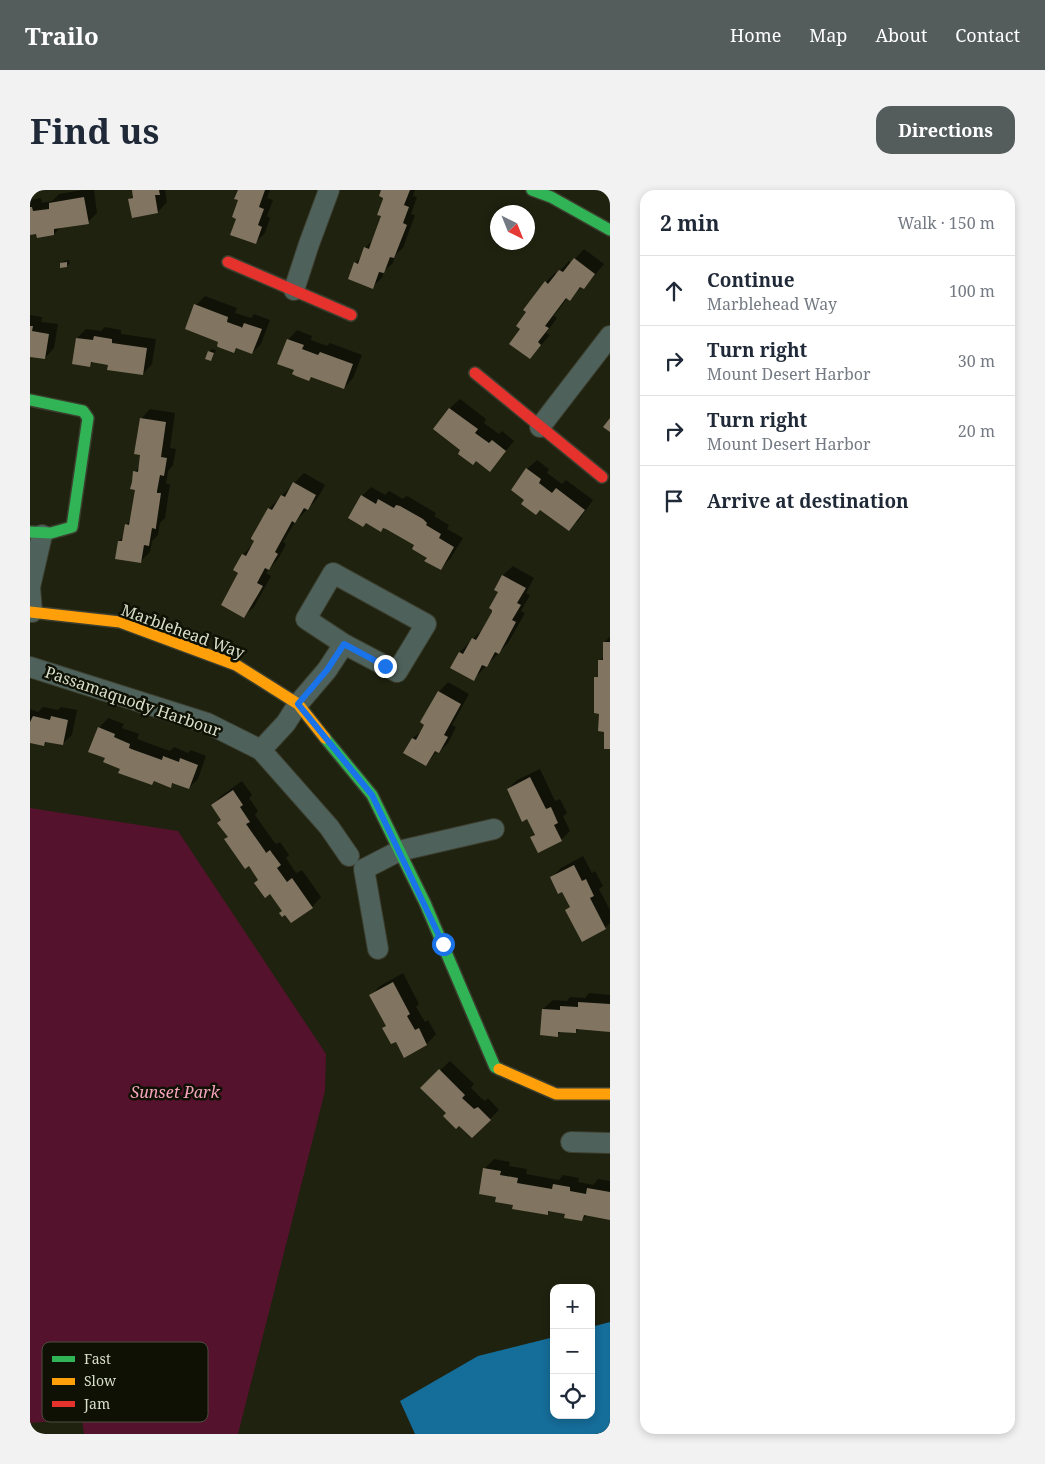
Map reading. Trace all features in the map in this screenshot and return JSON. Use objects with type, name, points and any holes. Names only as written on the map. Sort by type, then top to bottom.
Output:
[{"type":"street","points":[[294,290],[329,190]]},
{"type":"street","points":[[532,190],[551,198],[610,230]]},
{"type":"street","points":[[228,262],[352,314]]},
{"type":"street","points":[[540,427],[610,336]]},
{"type":"street","points":[[475,373],[602,476]]},
{"type":"street","points":[[30,400],[83,411],[88,418],[72,526],[64,531],[36,533],[30,587],[31,612]]},
{"type":"street","points":[[332,572],[426,624],[397,672],[344,644],[306,619],[332,572]]},
{"type":"street","name":"Marblehead Way","points":[[31,612],[120,622],[236,665],[298,704],[372,795],[443,944],[467,1005],[495,1067],[556,1094],[610,1094]]},
{"type":"street","points":[[261,750],[286,723],[298,704],[327,670],[344,644]]},
{"type":"street","name":"Passamaquody Harbour","points":[[30,667],[207,723],[261,750],[329,827],[349,856]]},
{"type":"street","points":[[378,949],[364,869],[399,851],[494,829]]},
{"type":"street","points":[[571,1142],[610,1143]]},
{"type":"green space","name":"Sunset Park","points":[[30,808],[178,831],[326,1054],[325,1091],[238,1434],[84,1434],[82,1422],[208,1422],[208,1342],[42,1342],[43,1422],[30,1423]]},
{"type":"water","points":[[610,1322],[610,1434],[415,1434],[400,1401],[478,1356],[550,1338],[550,1419],[595,1419],[595,1326]]},
{"type":"building","points":[[132,190],[159,190],[160,195],[155,195],[158,213],[132,218],[128,199],[133,198]]},
{"type":"building","points":[[238,190],[265,190],[259,207],[264,209],[258,225],[262,227],[256,244],[230,235],[236,219],[232,217],[238,200],[234,199]]},
{"type":"building","points":[[381,190],[410,190],[404,205],[409,207],[403,223],[407,225],[394,258],[390,257],[384,273],[379,272],[373,289],[348,279],[354,262],[358,264],[364,247],[369,249],[381,216],[377,215],[383,199],[379,196]]},
{"type":"building","points":[[84,197],[89,224],[54,229],[54,235],[37,238],[36,234],[30,235],[30,207],[32,207],[33,211],[49,209],[49,203]]},
{"type":"building","points":[[574,258],[595,274],[584,289],[580,287],[570,301],[566,298],[545,326],[549,328],[538,342],[541,345],[530,359],[509,344],[520,329],[516,326],[526,312],[523,310],[545,281],[548,284],[559,270],[563,272]]},
{"type":"building","points":[[67,262],[67,267],[60,268],[60,263]]},
{"type":"building","points":[[194,304],[228,317],[227,322],[242,328],[244,323],[262,329],[252,354],[236,348],[234,353],[218,347],[218,342],[185,329]]},
{"type":"building","points":[[30,326],[33,326],[32,331],[49,334],[45,359],[30,357]]},
{"type":"building","points":[[94,336],[112,339],[112,343],[147,348],[143,375],[107,370],[108,365],[91,362],[90,367],[72,364],[76,338],[93,340]]},
{"type":"building","points":[[287,339],[304,345],[302,349],[318,355],[320,352],[353,364],[344,389],[311,377],[309,381],[292,374],[294,370],[277,364]]},
{"type":"building","points":[[208,351],[214,353],[211,361],[205,359]]},
{"type":"building","points":[[449,408],[478,429],[475,433],[489,443],[492,440],[506,451],[490,472],[476,461],[473,465],[458,454],[460,450],[433,429]]},
{"type":"building","points":[[140,418],[166,422],[161,457],[167,458],[164,476],[160,475],[157,491],[157,493],[161,493],[156,529],[152,528],[149,546],[144,545],[141,563],[115,559],[118,541],[122,541],[125,524],[129,525],[135,490],[130,489],[133,471],[138,472],[140,455],[134,454]]},
{"type":"building","points":[[610,418],[610,432],[603,427]]},
{"type":"building","points":[[526,468],[541,479],[539,483],[552,493],[556,488],[585,510],[569,531],[540,510],[536,515],[521,504],[524,500],[511,490]]},
{"type":"building","points":[[293,482],[316,495],[308,510],[304,508],[295,523],[292,521],[275,552],[278,554],[269,570],[265,568],[257,583],[263,586],[244,618],[221,605],[238,573],[233,570],[242,554],[246,556],[254,541],[251,538],[268,508],[272,510],[281,495],[285,497]]},
{"type":"building","points":[[361,495],[376,504],[378,499],[394,508],[396,505],[400,506],[423,519],[427,523],[426,525],[441,534],[439,538],[454,547],[441,570],[424,561],[427,558],[412,549],[414,545],[386,529],[383,528],[381,532],[366,523],[363,527],[348,518]]},
{"type":"building","points":[[502,575],[526,588],[517,603],[521,605],[512,620],[516,622],[499,654],[495,652],[487,667],[482,665],[474,681],[450,668],[459,652],[463,654],[472,638],[476,640],[492,612],[489,608],[498,592],[494,590]]},
{"type":"building","points":[[603,642],[610,642],[610,749],[604,749],[604,732],[598,731],[599,714],[594,713],[594,677],[598,677],[598,660],[603,660]]},
{"type":"building","points":[[438,691],[461,704],[444,735],[448,737],[439,753],[435,751],[426,766],[403,753],[412,738],[416,740],[424,725],[420,722]]},
{"type":"building","points":[[33,716],[50,720],[51,716],[68,720],[63,745],[45,742],[44,746],[30,743],[30,722]]},
{"type":"building","points":[[98,727],[115,734],[114,737],[130,744],[129,748],[134,750],[162,760],[163,756],[179,762],[180,758],[198,765],[189,789],[172,783],[171,788],[154,781],[152,785],[118,773],[120,769],[103,762],[105,758],[88,752]]},
{"type":"building","points":[[530,777],[546,809],[551,807],[558,823],[554,825],[562,841],[538,853],[530,837],[535,835],[527,819],[522,822],[507,789]]},
{"type":"building","points":[[233,790],[243,805],[240,807],[250,822],[246,824],[266,853],[270,850],[281,865],[277,868],[287,882],[292,878],[313,908],[291,923],[285,915],[282,917],[279,913],[282,911],[270,894],[265,898],[254,883],[258,880],[249,866],[245,869],[224,839],[228,837],[217,823],[221,820],[211,805]]},
{"type":"building","points":[[574,865],[582,881],[586,879],[594,896],[590,898],[606,929],[582,942],[565,910],[570,907],[562,892],[558,894],[550,877]]},
{"type":"building","points":[[393,982],[410,1014],[407,1016],[415,1030],[419,1028],[427,1045],[404,1058],[396,1042],[391,1044],[382,1028],[386,1026],[369,995]]},
{"type":"building","points":[[578,1002],[610,1004],[610,1032],[576,1029],[576,1033],[558,1032],[558,1037],[540,1035],[542,1009],[560,1010],[560,1006],[578,1007]]},
{"type":"building","points":[[439,1069],[465,1095],[462,1098],[474,1109],[478,1107],[491,1120],[472,1138],[459,1126],[456,1129],[443,1116],[446,1113],[420,1088]]},
{"type":"building","points":[[483,1168],[501,1171],[500,1175],[518,1178],[517,1183],[552,1189],[553,1184],[570,1187],[570,1191],[586,1194],[587,1188],[610,1192],[610,1220],[584,1215],[582,1221],[564,1218],[565,1214],[548,1211],[548,1215],[512,1209],[513,1205],[495,1202],[496,1197],[479,1194]]},
{"type":"traffic: fast","points":[[532,190],[551,197],[610,230]]},
{"type":"traffic: fast","points":[[30,400],[83,411],[88,418],[72,527],[51,533],[30,532]]},
{"type":"traffic: fast","points":[[325,738],[372,795],[425,903],[495,1067],[499,1069]]},
{"type":"traffic: slow","points":[[30,612],[120,622],[236,665],[298,704],[325,738]]},
{"type":"traffic: slow","points":[[499,1069],[556,1094],[610,1094]]},
{"type":"traffic: jam","points":[[228,262],[351,315]]},
{"type":"traffic: jam","points":[[475,373],[602,477]]},
{"type":"route","points":[[385,666],[344,644],[327,670],[298,704],[372,795],[443,944]]}]
